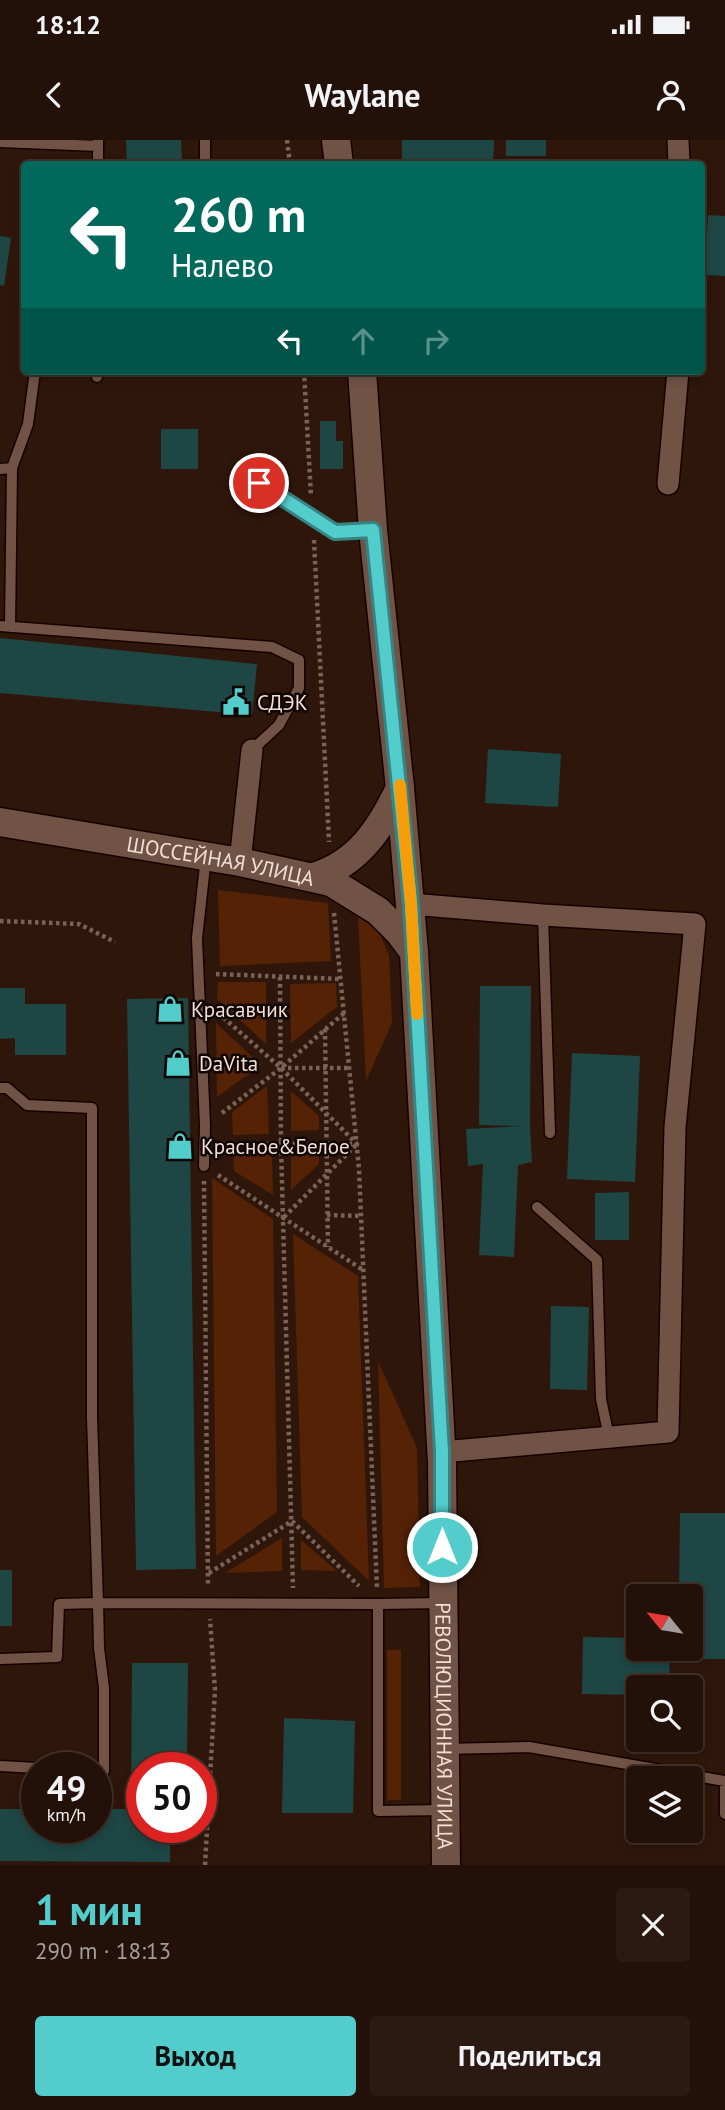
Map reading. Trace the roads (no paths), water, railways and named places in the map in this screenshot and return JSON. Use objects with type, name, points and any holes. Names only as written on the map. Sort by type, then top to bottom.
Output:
[{"type":"main road","points":[[336,140],[339,161]]},
{"type":"main road","name":"РЕВОЛЮЦИОННАЯ УЛИЦА","points":[[362,375],[373,530],[414,952],[442,1452],[446,1865]]},
{"type":"main road","points":[[325,877],[354,856],[369,840],[400,788]]},
{"type":"main road","name":"ШОССЕЙНАЯ УЛИЦА","points":[[0,822],[325,877],[378,911],[400,932],[414,952]]},
{"type":"street","points":[[678,140],[679,161]]},
{"type":"street","points":[[668,484],[678,375]]},
{"type":"street","points":[[240,863],[253,750]]},
{"type":"street","points":[[411,904],[695,924],[675,1127],[668,1432],[442,1452]]},
{"type":"lane","points":[[205,140],[205,161]]},
{"type":"lane","points":[[0,142],[98,143],[98,161]]},
{"type":"lane","points":[[34,375],[28,424],[12,468],[5,627],[272,646],[299,660],[299,688],[279,725],[253,750]]},
{"type":"lane","points":[[0,469],[12,468]]},
{"type":"lane","points":[[240,471],[335,532],[373,530]]},
{"type":"lane","points":[[204,1166],[205,1126],[197,938],[206,857]]},
{"type":"lane","points":[[543,915],[550,1133]]},
{"type":"lane","points":[[0,1088],[7,1088],[27,1105],[92,1108],[92,1417],[99,1648],[104,1688],[104,1752]]},
{"type":"lane","points":[[537,1208],[597,1260],[601,1399],[609,1437]]},
{"type":"lane","points":[[0,1659],[57,1657],[59,1604],[442,1602]]},
{"type":"lane","points":[[378,1604],[378,1811],[446,1810]]},
{"type":"lane","points":[[445,1749],[529,1747],[725,1781],[725,1814]]},
{"type":"lane","points":[[0,1766],[21,1767]]},
{"type":"place","name":"СДЭК","points":[[236,702]]},
{"type":"place","name":"Красавчик","points":[[170,1009]]},
{"type":"place","name":"DaVita","points":[[178,1063]]},
{"type":"place","name":"Красное&Белое","points":[[180,1146]]}]
